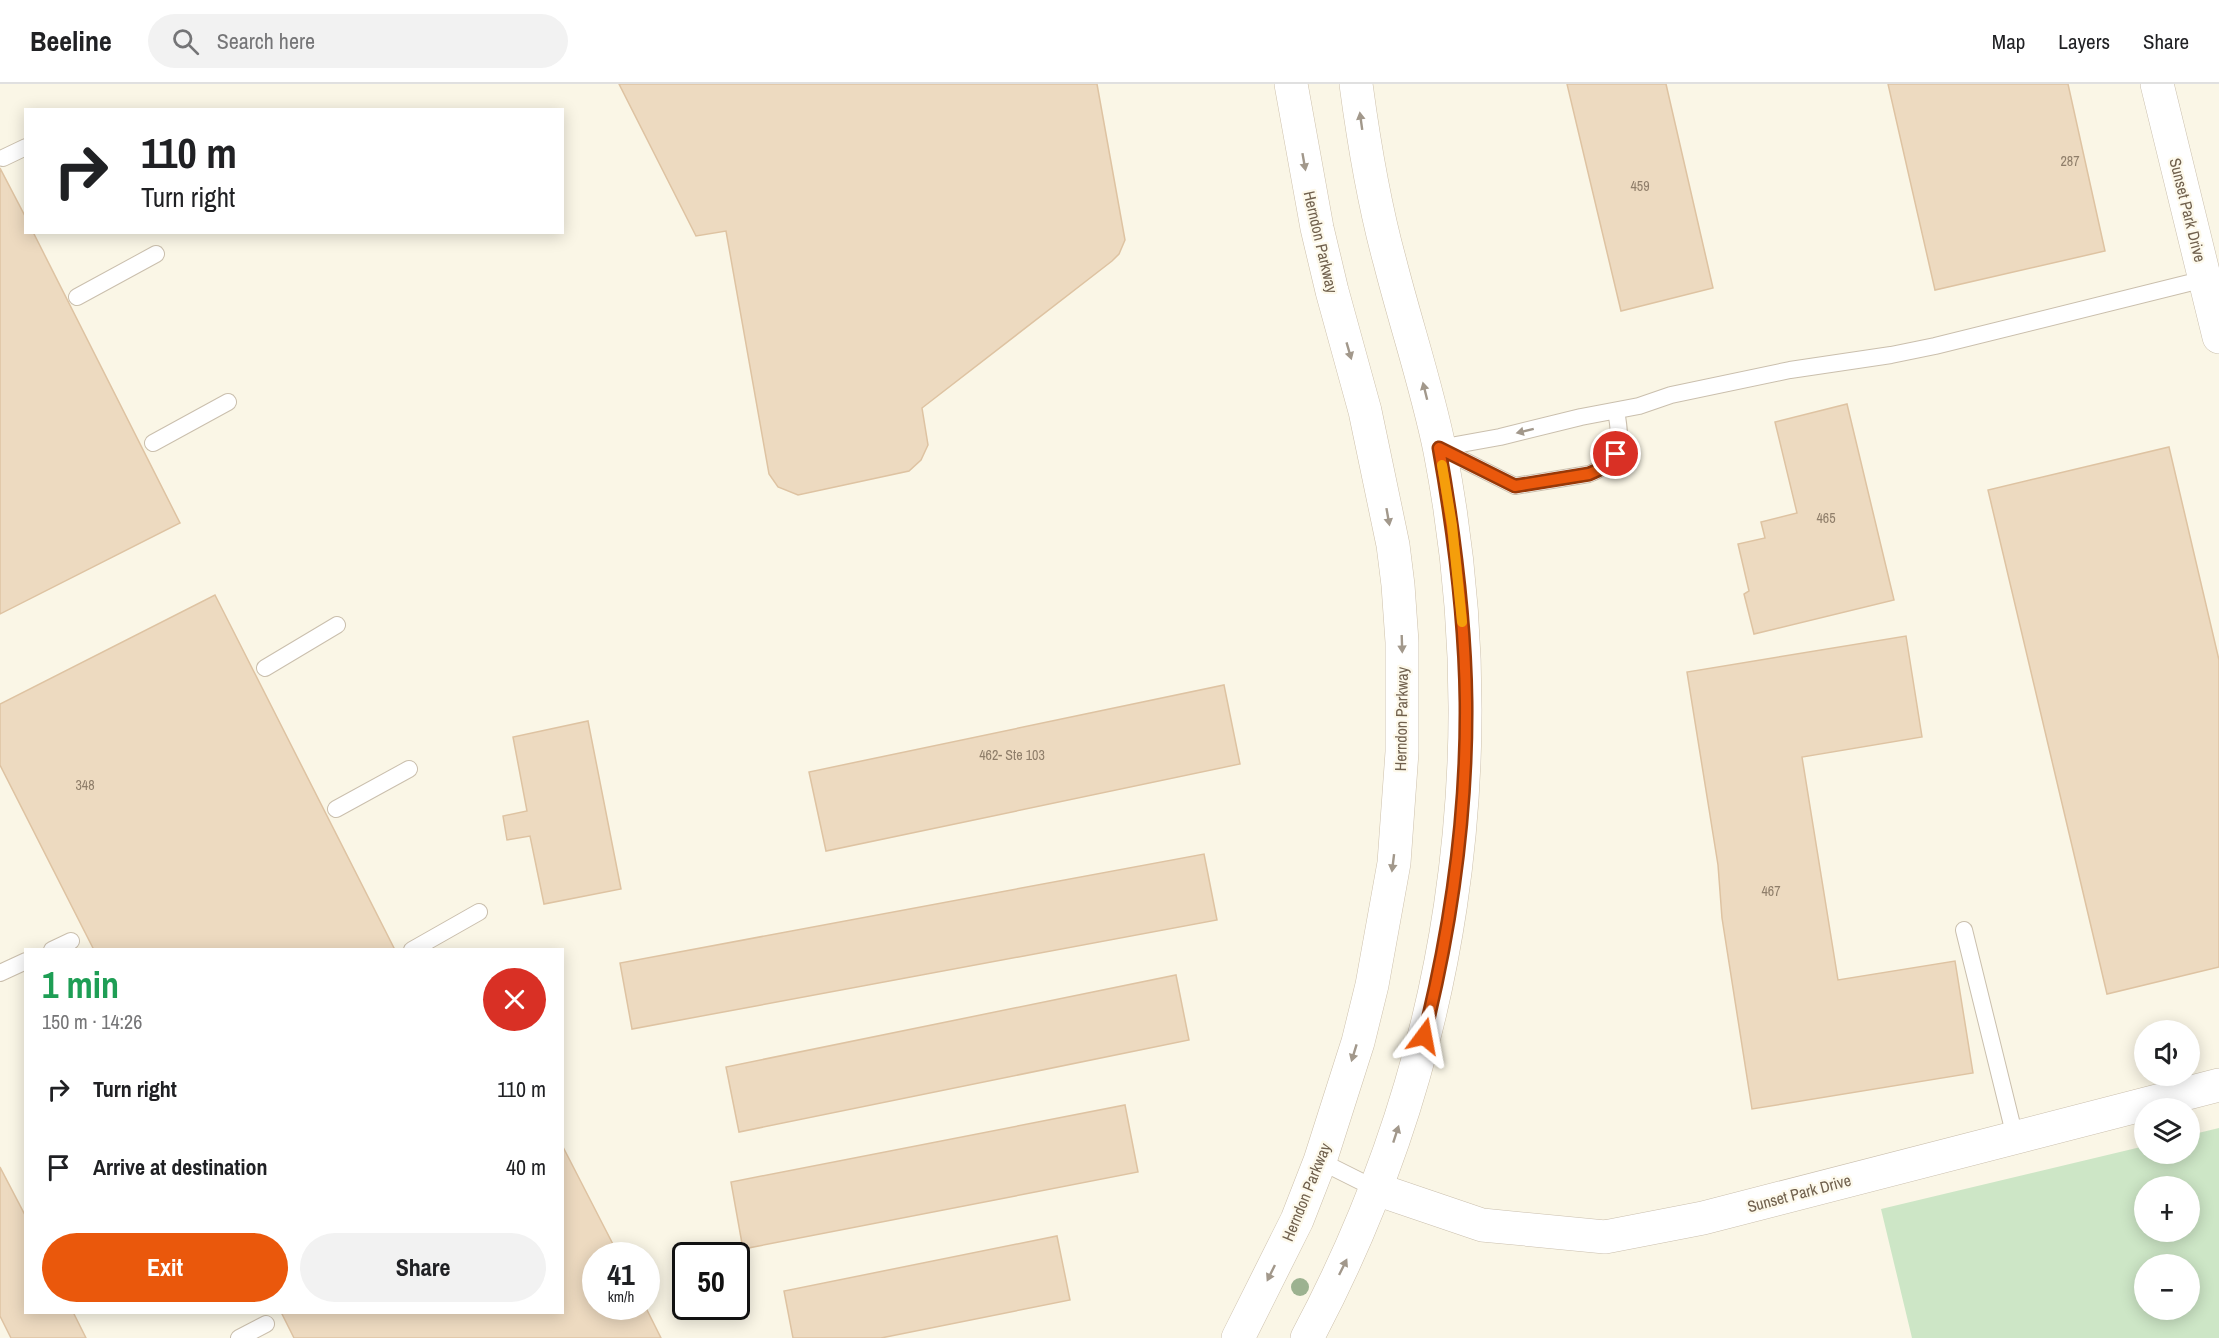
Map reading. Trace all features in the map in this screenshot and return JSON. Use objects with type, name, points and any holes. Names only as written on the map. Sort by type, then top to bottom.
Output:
[{"type":"main road","name":"Herndon Parkway","points":[[1238,1338],[1297,1220],[1320,1161],[1358,1042],[1385,921],[1400,804],[1403,699],[1398,585],[1385,502],[1365,411],[1317,228],[1292,84]]},
{"type":"main road","points":[[1306,1338],[1354,1245],[1414,1078],[1443,951],[1461,821],[1465,743],[1463,643],[1454,536],[1439,448],[1374,200],[1356,84]]},
{"type":"main road","name":"Sunset Park Drive","points":[[2157,84],[2219,337]]},
{"type":"main road","name":"Sunset Park Drive","points":[[1376,1189],[1482,1225],[1605,1237],[1703,1218],[2219,1085]]},
{"type":"lane","points":[[3,158],[24,148]]},
{"type":"lane","points":[[77,297],[156,254]]},
{"type":"lane","points":[[1439,448],[1500,437],[1581,417],[1639,406],[1671,395],[1790,370],[1935,346],[2205,279]]},
{"type":"lane","points":[[153,443],[228,402]]},
{"type":"lane","points":[[1439,448],[1515,486],[1589,474],[1601,469],[1616,454],[1620,433],[1616,411]]},
{"type":"lane","points":[[265,668],[337,625]]},
{"type":"lane","points":[[336,808],[409,769]]},
{"type":"lane","points":[[416,948],[479,912]]},
{"type":"lane","points":[[1964,930],[2015,1137]]},
{"type":"lane","points":[[56,948],[71,941]]},
{"type":"lane","points":[[0,973],[24,963]]},
{"type":"lane","points":[[1320,1161],[1376,1189]]},
{"type":"lane","points":[[239,1338],[266,1324]]},
{"type":"green space","points":[[2219,1128],[2219,1338],[1912,1338],[1881,1209],[2134,1149],[2134,1164],[2200,1164],[2200,1133]]},
{"type":"building","points":[[619,84],[1097,84],[1125,240],[1119,254],[1112,261],[922,408],[928,445],[921,460],[909,471],[798,495],[778,487],[769,474],[726,231],[696,236]]},
{"type":"building","points":[[1567,84],[1666,84],[1713,288],[1621,311]]},
{"type":"building","points":[[1888,84],[2068,84],[2105,251],[1935,290]]},
{"type":"building","points":[[0,168],[24,214],[24,234],[34,234],[180,523],[0,614]]},
{"type":"building","points":[[1847,404],[1894,600],[1754,634],[1744,594],[1749,591],[1738,544],[1765,538],[1761,522],[1797,513],[1775,422]]},
{"type":"building","points":[[2169,447],[2219,660],[2219,967],[2107,994],[1988,490]]},
{"type":"building","points":[[215,595],[394,948],[93,948],[0,765],[0,704]]},
{"type":"building","points":[[1906,636],[1922,737],[1802,757],[1838,980],[1955,961],[1973,1073],[1752,1109],[1722,918],[1718,865],[1687,672]]},
{"type":"building","points":[[1224,685],[1240,764],[826,851],[809,772]]},
{"type":"building","points":[[588,721],[621,889],[544,904],[530,836],[507,840],[503,816],[527,811],[513,737]]},
{"type":"building","points":[[1204,854],[1217,920],[632,1029],[620,963]]},
{"type":"building","points":[[1176,975],[1189,1040],[739,1132],[726,1067]]},
{"type":"building","points":[[1125,1105],[1138,1172],[750,1248],[750,1242],[742,1242],[731,1182]]},
{"type":"building","points":[[564,1149],[612,1242],[582,1242],[582,1320],[652,1320],[661,1338],[294,1338],[282,1314],[564,1314]]},
{"type":"building","points":[[0,1167],[24,1213],[24,1314],[74,1314],[86,1338],[11,1338],[0,1316]]},
{"type":"building","points":[[1057,1236],[1070,1300],[881,1338],[793,1338],[784,1291]]},
{"type":"slow traffic","points":[[1442,465],[1459,578],[1462,622]]},
{"type":"route","points":[[1424,1036],[1443,951],[1454,882],[1465,764],[1466,701],[1459,578],[1439,448],[1515,486],[1589,474],[1601,469],[1616,454]]}]
